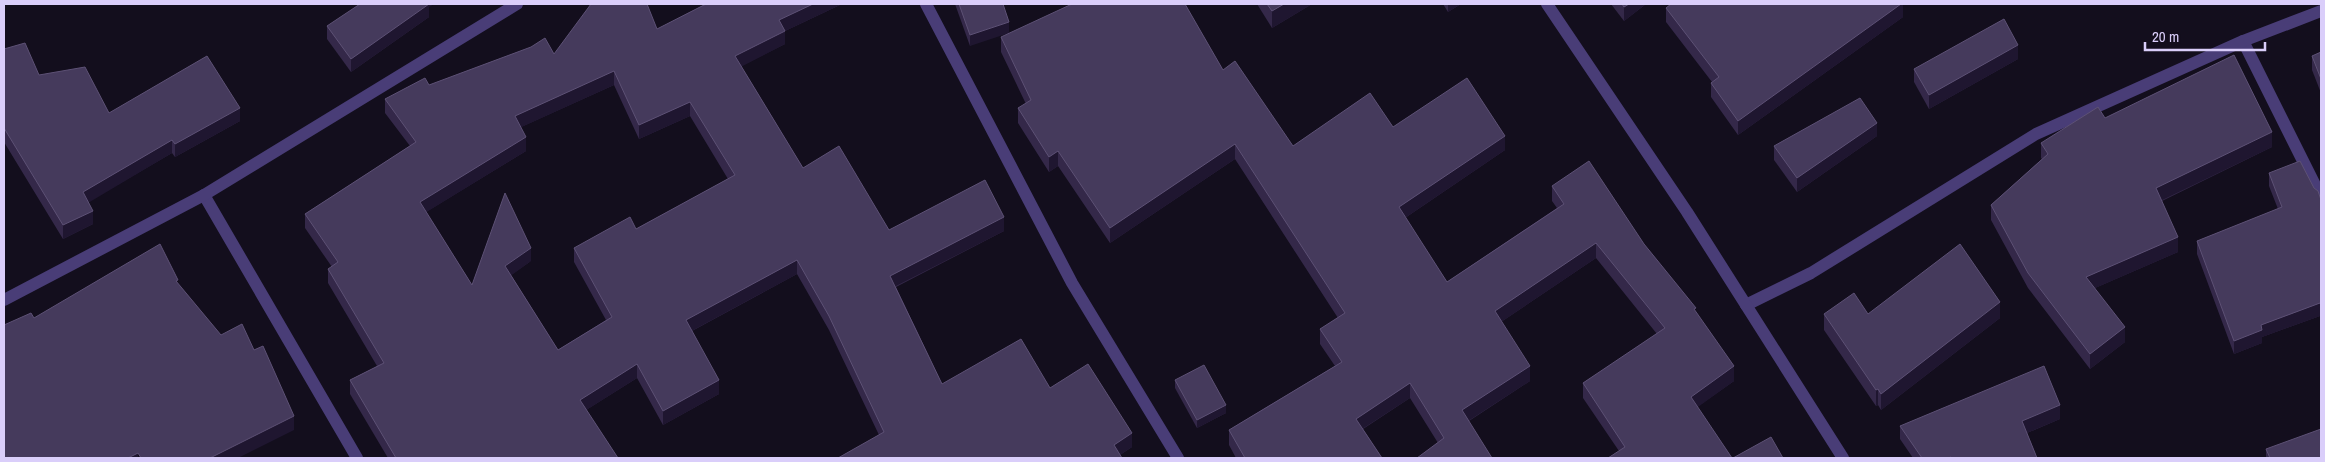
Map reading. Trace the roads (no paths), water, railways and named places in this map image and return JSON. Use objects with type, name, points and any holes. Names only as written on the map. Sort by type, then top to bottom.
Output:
[{"type":"street","points":[[4,300],[204,195],[517,4]]},
{"type":"street","points":[[926,4],[1072,283],[1178,458]]},
{"type":"street","points":[[1546,4],[1687,212],[1843,458]]},
{"type":"street","points":[[1746,305],[1811,273],[2036,134],[2243,41],[2321,11]]},
{"type":"street","points":[[2243,41],[2321,197]]},
{"type":"street","points":[[204,195],[357,458]]}]
